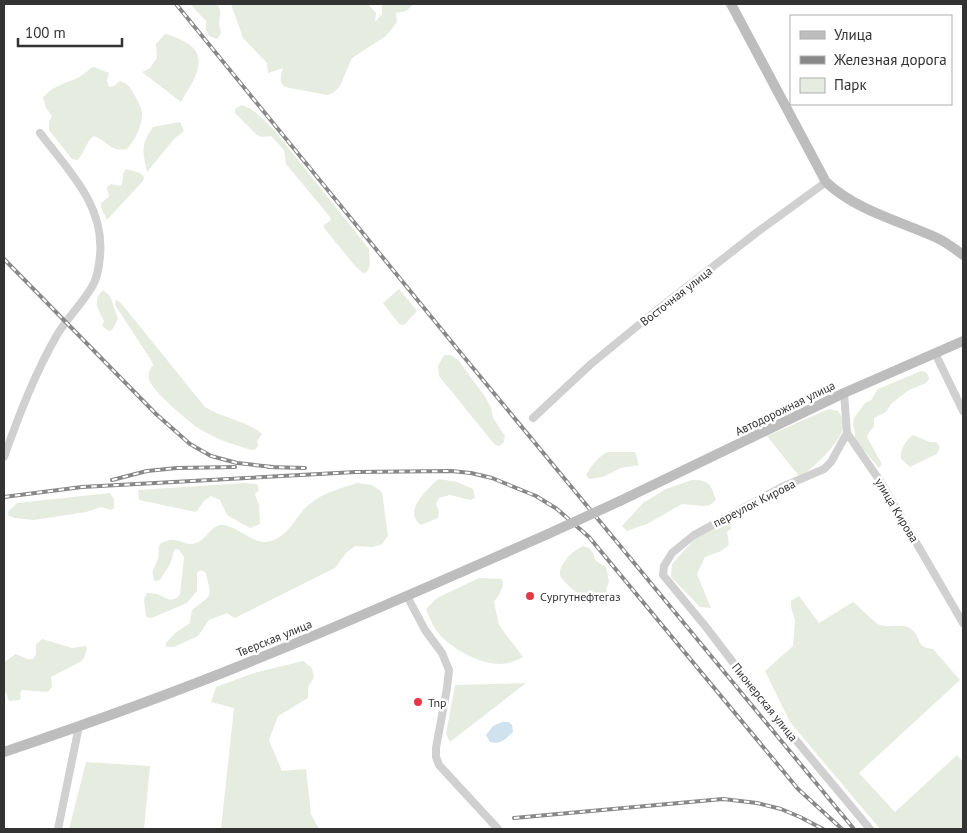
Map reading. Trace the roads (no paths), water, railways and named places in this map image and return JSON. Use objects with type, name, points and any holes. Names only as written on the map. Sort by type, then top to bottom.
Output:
[{"type":"main road","points":[[731,4],[826,182],[847,198],[875,213],[938,239],[963,255]]},
{"type":"main road","name":"Автодорожная улица","points":[[548,534],[844,393],[963,341]]},
{"type":"main road","name":"Тверская улица","points":[[4,752],[79,726],[251,661],[407,596],[548,534]]},
{"type":"street","points":[[4,457],[19,414],[40,368],[57,335],[93,285],[99,271],[100,233],[96,216],[88,197],[40,133]]},
{"type":"street","name":"Восточная улица","points":[[532,418],[591,364],[652,314],[756,233],[826,182]]},
{"type":"street","points":[[935,354],[963,411]]},
{"type":"street","points":[[844,393],[847,434]]},
{"type":"street","name":"переулок Кирова","points":[[662,574],[672,552],[694,535],[782,487],[824,469],[831,462],[847,434]]},
{"type":"street","name":"улица Кирова","points":[[847,434],[882,484],[963,623]]},
{"type":"street","name":"Пионерская улица","points":[[662,574],[706,627],[754,690],[870,829]]},
{"type":"street","points":[[407,596],[425,630],[442,653],[449,670],[439,727],[436,758],[439,765],[498,829]]},
{"type":"street","points":[[58,829],[79,726]]},
{"type":"water","points":[[502,722],[508,722],[512,725],[513,732],[500,742],[490,742],[486,735],[493,726]]},
{"type":"railway","points":[[176,4],[464,357],[854,829]]},
{"type":"railway","points":[[4,259],[156,414],[190,444],[211,456],[237,463],[273,467]]},
{"type":"railway","points":[[112,480],[147,471],[177,468],[235,467]]},
{"type":"railway","points":[[268,467],[305,468]]},
{"type":"railway","points":[[4,497],[82,487],[356,472],[451,471],[492,478],[536,496],[557,509],[589,537],[798,789],[842,829]]},
{"type":"railway","points":[[514,818],[723,799],[757,803],[781,809],[823,829]]},
{"type":"place","name":"Сургутнефтегаз","points":[[530,596]]},
{"type":"place","name":"Tnp","points":[[418,702]]}]
